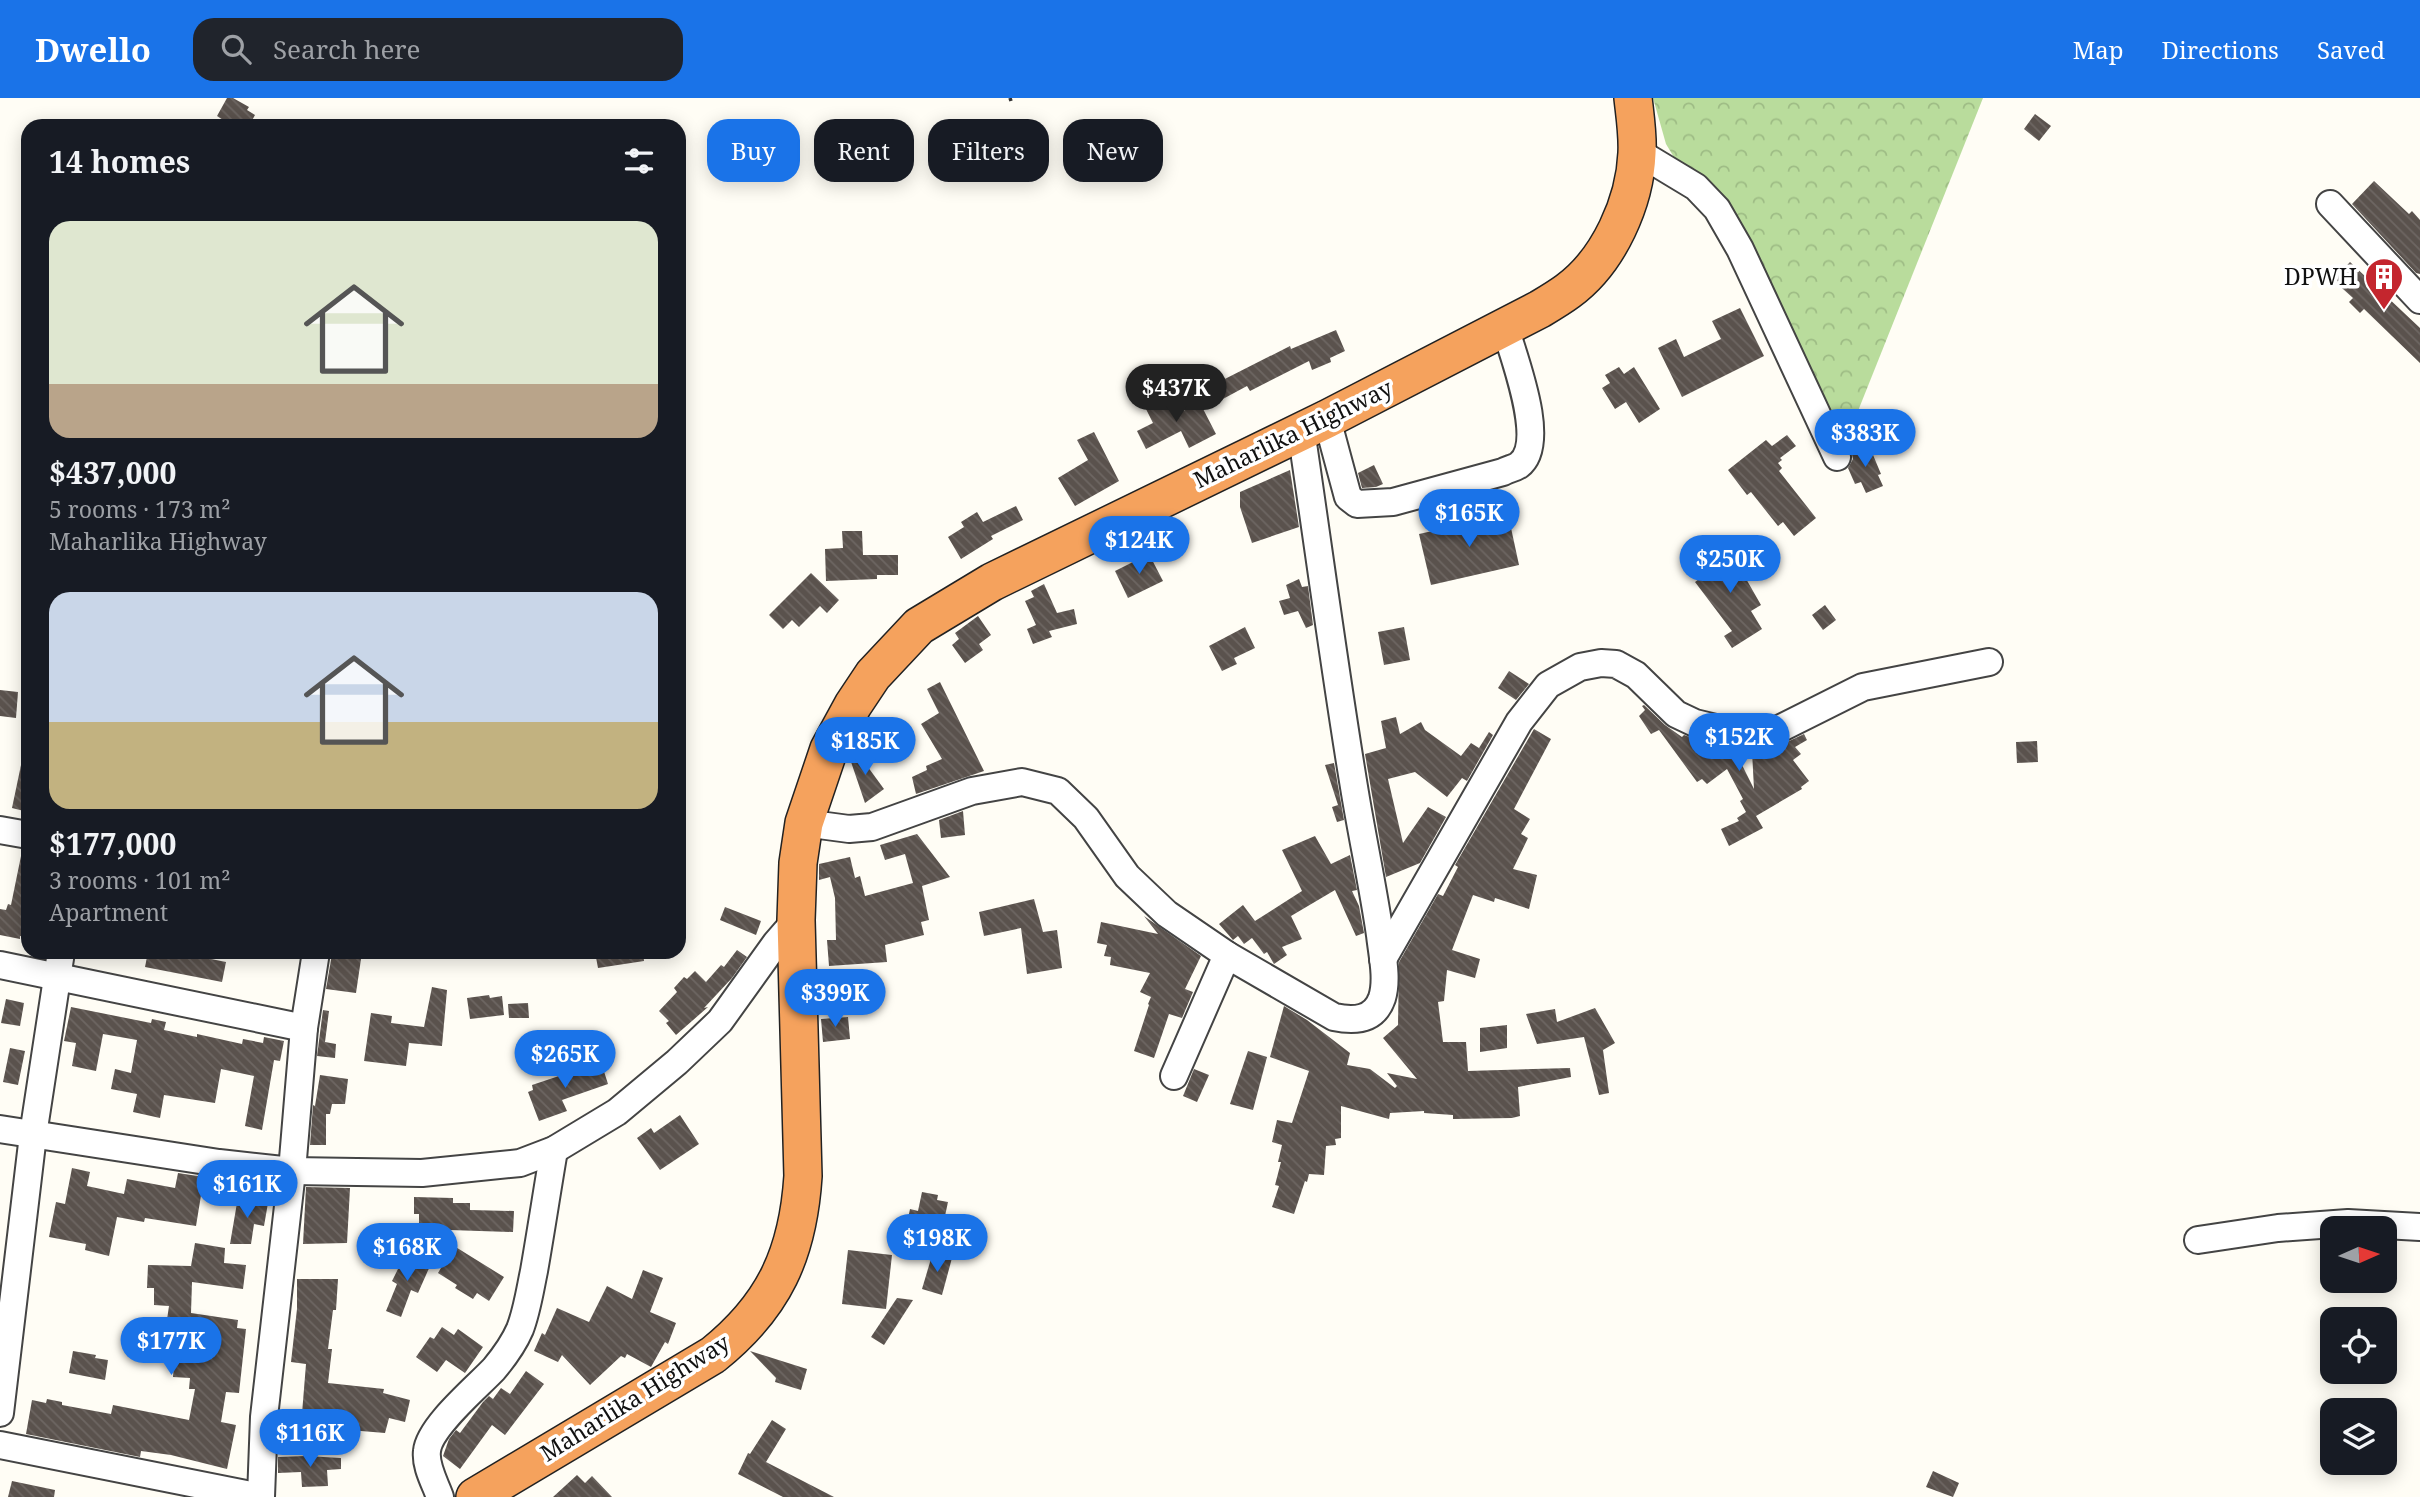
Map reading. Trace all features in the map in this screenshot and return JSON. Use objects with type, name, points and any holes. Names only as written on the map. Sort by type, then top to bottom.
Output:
[{"type":"highway","name":"Maharlika Highway","points":[[475,1497],[713,1355],[757,1314],[777,1282],[792,1245],[801,1210],[803,1176],[796,920],[798,863],[804,823],[829,749],[873,675],[919,626],[992,582],[1314,425],[1505,327],[1570,290],[1594,265],[1615,234],[1630,194],[1637,152],[1633,98]]},
{"type":"street","points":[[1637,152],[1696,187],[1717,209],[1740,248],[1836,457]]},
{"type":"street","points":[[2330,204],[2420,300]]},
{"type":"street","points":[[1314,425],[1348,497],[1357,504],[1394,502],[1520,464],[1527,454],[1532,437],[1530,418],[1505,327]]},
{"type":"street","points":[[804,823],[861,829],[872,827],[972,791],[1022,782],[1058,791],[1086,818],[1127,876],[1167,914],[1227,955],[1334,1017],[1350,1021],[1363,1019],[1376,1008],[1382,997],[1383,959],[1355,794],[1314,425]]},
{"type":"street","points":[[1383,959],[1519,722],[1548,685],[1580,667],[1601,663],[1616,664],[1636,675],[1676,714],[1704,726],[1749,736],[1777,730],[1863,687],[1989,662]]},
{"type":"street","points":[[0,830],[21,834]]},
{"type":"street","points":[[0,1129],[219,1163],[292,1171],[434,1172],[520,1163],[554,1150],[617,1112],[677,1062],[720,1021],[776,943],[796,920]]},
{"type":"street","points":[[1174,1076],[1227,955]]},
{"type":"street","points":[[0,1445],[261,1497],[264,1417],[292,1171],[304,1028],[315,959]]},
{"type":"street","points":[[0,965],[59,964],[304,1028]]},
{"type":"street","points":[[0,1413],[33,1135],[59,964]]},
{"type":"street","points":[[440,1497],[428,1464],[427,1451],[431,1439],[450,1414],[495,1367],[520,1328],[541,1235],[554,1150]]},
{"type":"street","points":[[2198,1240],[2278,1228],[2348,1223],[2420,1227]]},
{"type":"green space","points":[[1653,98],[1983,98],[1846,441],[1666,144]]},
{"type":"building","points":[[227,98],[233,98],[249,107],[247,110],[255,115],[253,119],[222,119],[217,116]]},
{"type":"building","points":[[2035,114],[2051,126],[2039,141],[2024,129]]},
{"type":"building","points":[[2374,181],[2409,214],[2412,211],[2420,220],[2420,274],[2416,273],[2352,204]]},
{"type":"building","name":"DPWH","points":[[2350,262],[2420,328],[2420,363],[2364,309],[2360,313],[2349,302],[2353,298],[2333,280]]},
{"type":"building","points":[[1740,308],[1764,356],[1682,397],[1658,348],[1676,339],[1684,357],[1721,339],[1712,321]]},
{"type":"building","points":[[1336,330],[1345,351],[1330,358],[1331,362],[1312,370],[1309,361],[1250,391],[1247,386],[1221,400],[1213,385],[1290,346],[1291,349]]},
{"type":"building","points":[[1619,367],[1624,374],[1634,367],[1660,409],[1639,423],[1626,402],[1615,409],[1602,388],[1610,383],[1605,375]]},
{"type":"building","points":[[1171,397],[1179,413],[1200,403],[1216,434],[1189,448],[1181,431],[1146,449],[1137,431],[1153,423],[1146,409]]},
{"type":"building","points":[[1094,432],[1119,481],[1075,506],[1058,478],[1088,460],[1077,440]]},
{"type":"building","points":[[1787,435],[1796,446],[1780,458],[1782,460],[1778,463],[1782,468],[1779,471],[1816,518],[1794,536],[1783,522],[1778,526],[1751,492],[1747,495],[1728,470],[1766,440],[1772,446]]},
{"type":"building","points":[[1868,443],[1883,486],[1866,493],[1861,482],[1855,484],[1848,468],[1853,459],[1851,450]]},
{"type":"building","points":[[1374,465],[1383,484],[1362,488],[1358,473]]},
{"type":"building","points":[[1290,470],[1299,527],[1252,543],[1240,507],[1240,492]]},
{"type":"building","points":[[1016,506],[1023,520],[991,536],[993,539],[961,559],[948,537],[964,527],[961,522],[977,512],[983,522]]},
{"type":"building","points":[[1508,514],[1519,565],[1431,585],[1419,534]]},
{"type":"building","points":[[842,531],[862,531],[863,555],[898,555],[898,575],[877,575],[877,579],[826,581],[825,549],[843,548]]},
{"type":"building","points":[[1725,542],[1761,605],[1751,611],[1762,629],[1732,648],[1724,636],[1732,631],[1695,582],[1712,570],[1703,554]]},
{"type":"building","points":[[1149,554],[1163,581],[1128,598],[1115,571]]},
{"type":"building","points":[[811,573],[839,600],[827,613],[820,606],[799,627],[792,620],[783,629],[769,615]]},
{"type":"building","points":[[1299,579],[1302,587],[1308,586],[1313,625],[1306,628],[1298,611],[1284,615],[1279,601],[1290,598],[1286,585]]},
{"type":"building","points":[[1044,584],[1057,613],[1074,609],[1077,624],[1049,631],[1052,637],[1033,644],[1027,629],[1036,625],[1025,601],[1034,597],[1031,591]]},
{"type":"building","points":[[1825,605],[1836,620],[1823,630],[1812,615]]},
{"type":"building","points":[[978,616],[991,635],[979,644],[983,650],[965,663],[952,645],[959,639],[955,633]]},
{"type":"building","points":[[1245,627],[1255,648],[1234,658],[1237,664],[1222,671],[1209,646]]},
{"type":"building","points":[[1404,627],[1410,660],[1384,665],[1378,632]]},
{"type":"building","points":[[1509,671],[1529,684],[1516,700],[1498,688]]},
{"type":"building","points":[[940,682],[984,771],[916,794],[912,777],[927,770],[926,766],[942,759],[921,724],[939,713],[927,689]]},
{"type":"building","points":[[0,690],[18,692],[16,718],[0,716]]},
{"type":"building","points":[[1642,706],[1682,737],[1684,735],[1734,749],[1754,789],[1752,751],[1781,745],[1804,734],[1807,740],[1795,747],[1801,754],[1793,760],[1809,781],[1802,789],[1756,816],[1763,828],[1729,846],[1721,829],[1739,821],[1737,818],[1746,812],[1740,801],[1743,799],[1727,769],[1707,784],[1702,779],[1697,782],[1659,730],[1651,734],[1639,716],[1645,710]]},
{"type":"building","points":[[1396,717],[1400,734],[1421,722],[1425,730],[1461,756],[1471,743],[1479,748],[1489,732],[1493,735],[1467,781],[1462,778],[1447,797],[1415,772],[1388,779],[1403,843],[1428,807],[1446,817],[1420,863],[1386,877],[1365,754],[1386,748],[1381,721]]},
{"type":"building","points":[[1534,729],[1551,739],[1514,809],[1530,819],[1521,834],[1528,838],[1513,869],[1537,875],[1529,909],[1495,898],[1494,902],[1473,895],[1452,950],[1480,959],[1475,978],[1447,970],[1444,1001],[1438,1002],[1443,1042],[1466,1042],[1468,1071],[1570,1068],[1571,1077],[1518,1087],[1520,1116],[1512,1118],[1453,1119],[1453,1115],[1424,1111],[1390,1113],[1389,1119],[1341,1106],[1341,1138],[1335,1139],[1336,1145],[1326,1146],[1324,1175],[1309,1174],[1294,1214],[1272,1207],[1279,1186],[1275,1185],[1282,1145],[1272,1142],[1277,1120],[1292,1123],[1309,1071],[1270,1057],[1284,1006],[1350,1053],[1347,1065],[1370,1069],[1395,1088],[1397,1086],[1387,1073],[1417,1079],[1383,1038],[1398,1025],[1399,962],[1438,894],[1443,896],[1458,867],[1455,865]]},
{"type":"building","points":[[2037,741],[2038,762],[2017,763],[2016,742]]},
{"type":"building","points":[[854,748],[884,789],[865,803],[849,756]]},
{"type":"building","points":[[1334,763],[1344,820],[1337,822],[1332,807],[1338,805],[1325,765]]},
{"type":"building","points":[[21,765],[21,810],[12,808]]},
{"type":"building","points":[[963,811],[965,835],[941,838],[939,820]]},
{"type":"building","points":[[917,834],[950,877],[922,886],[929,920],[921,922],[924,935],[885,945],[887,962],[829,966],[827,940],[836,940],[835,898],[830,877],[819,880],[819,864],[850,857],[855,878],[860,876],[865,896],[913,883],[905,854],[885,860],[880,845]]},
{"type":"building","points":[[1315,836],[1331,864],[1350,855],[1357,890],[1352,891],[1359,906],[1364,933],[1356,936],[1335,890],[1291,916],[1302,939],[1282,947],[1287,955],[1274,964],[1267,952],[1264,954],[1252,938],[1244,944],[1238,936],[1233,940],[1219,924],[1243,905],[1255,921],[1302,891],[1282,850]]},
{"type":"building","points":[[21,856],[20,939],[0,935],[0,909],[6,910],[8,904],[11,905]]},
{"type":"building","points":[[1034,899],[1043,932],[1057,930],[1062,968],[1027,974],[1021,928],[984,936],[979,912]]},
{"type":"building","points":[[725,907],[761,921],[756,935],[720,920]]},
{"type":"building","points":[[1144,916],[1201,956],[1185,989],[1193,992],[1182,1018],[1169,1014],[1154,1058],[1134,1051],[1151,997],[1140,992],[1150,973],[1110,965],[1111,957],[1104,956],[1107,945],[1097,943],[1101,922],[1158,934]]},
{"type":"building","points":[[737,950],[747,957],[732,978],[704,1008],[708,1007],[676,1035],[666,1023],[669,1021],[659,1011],[677,992],[674,988],[684,977],[687,979],[695,971],[706,982],[721,965],[724,967]]},
{"type":"building","points":[[147,959],[211,959],[226,962],[222,982],[145,967]]},
{"type":"building","points":[[331,959],[361,959],[356,993],[326,989]]},
{"type":"building","points":[[596,959],[644,959],[644,961],[598,968]]},
{"type":"building","points":[[432,987],[447,990],[442,1046],[409,1043],[406,1066],[364,1061],[371,1013],[392,1016],[391,1023],[424,1027]]},
{"type":"building","points":[[489,995],[490,998],[502,996],[504,1015],[470,1019],[467,998]]},
{"type":"building","points":[[6,999],[24,1003],[20,1026],[1,1023]]},
{"type":"building","points":[[528,1003],[529,1018],[509,1018],[508,1004]]},
{"type":"building","points":[[71,1007],[151,1023],[152,1019],[166,1022],[164,1030],[197,1037],[197,1034],[242,1044],[243,1039],[263,1043],[264,1037],[284,1041],[280,1061],[274,1060],[262,1130],[245,1126],[254,1076],[221,1069],[215,1103],[164,1095],[160,1118],[133,1112],[137,1094],[111,1089],[115,1069],[131,1073],[137,1040],[103,1034],[96,1071],[72,1066],[76,1043],[64,1041]]},
{"type":"building","points":[[1595,1008],[1615,1043],[1603,1050],[1609,1093],[1599,1095],[1584,1037],[1537,1044],[1526,1014],[1555,1009],[1557,1022]]},
{"type":"building","points":[[323,1010],[329,1011],[325,1042],[336,1044],[335,1058],[317,1056]]},
{"type":"building","points":[[848,1017],[850,1039],[823,1042],[821,1019]]},
{"type":"building","points":[[1507,1025],[1507,1048],[1480,1052],[1480,1028]]},
{"type":"building","points":[[10,1048],[25,1051],[18,1085],[3,1082]]},
{"type":"building","points":[[1248,1051],[1267,1057],[1253,1110],[1230,1104]]},
{"type":"building","points":[[601,1062],[608,1084],[562,1100],[567,1111],[539,1121],[528,1092],[533,1090],[532,1085]]},
{"type":"building","points":[[1194,1069],[1209,1075],[1197,1102],[1183,1096]]},
{"type":"building","points":[[320,1075],[348,1079],[345,1104],[332,1104],[330,1114],[326,1114],[326,1145],[310,1145],[313,1105],[315,1106]]},
{"type":"building","points":[[680,1115],[699,1144],[660,1170],[637,1138],[651,1128],[654,1133]]},
{"type":"building","points":[[72,1168],[90,1172],[87,1186],[124,1194],[127,1179],[175,1188],[178,1173],[204,1177],[196,1226],[145,1218],[144,1222],[117,1217],[109,1256],[85,1250],[86,1244],[49,1237],[56,1202],[65,1204]]},
{"type":"building","points":[[306,1187],[350,1188],[347,1243],[303,1244]]},
{"type":"building","points":[[922,1192],[938,1195],[937,1200],[948,1202],[945,1216],[953,1217],[948,1241],[905,1233],[910,1209],[918,1211]]},
{"type":"building","points":[[238,1197],[268,1203],[264,1226],[254,1224],[251,1244],[230,1244]]},
{"type":"building","points":[[414,1197],[453,1198],[453,1203],[470,1203],[470,1210],[514,1211],[513,1232],[419,1229],[419,1214],[414,1214]]},
{"type":"building","points":[[195,1243],[225,1248],[224,1263],[246,1265],[243,1289],[192,1282],[191,1313],[238,1320],[237,1328],[246,1329],[239,1393],[226,1392],[221,1422],[236,1425],[227,1469],[171,1455],[141,1451],[140,1457],[26,1434],[32,1400],[46,1403],[47,1399],[62,1402],[62,1405],[111,1414],[113,1405],[189,1420],[195,1389],[189,1389],[190,1378],[173,1377],[176,1334],[165,1333],[169,1306],[154,1305],[154,1288],[147,1288],[148,1265],[191,1266]]},
{"type":"building","points":[[454,1246],[504,1277],[489,1301],[477,1293],[473,1299],[438,1273]]},
{"type":"building","points":[[848,1250],[892,1255],[886,1309],[842,1304]]},
{"type":"building","points":[[933,1252],[952,1258],[942,1295],[922,1289]]},
{"type":"building","points":[[405,1255],[430,1266],[418,1293],[411,1290],[401,1317],[386,1311],[397,1284],[392,1281]]},
{"type":"building","points":[[643,1270],[663,1278],[650,1312],[676,1323],[668,1344],[665,1342],[651,1367],[627,1354],[625,1358],[621,1356],[590,1385],[562,1355],[558,1362],[534,1351],[542,1333],[545,1335],[557,1308],[589,1322],[607,1286],[632,1299]]},
{"type":"building","points":[[297,1279],[338,1279],[336,1310],[333,1310],[328,1349],[332,1349],[328,1383],[384,1389],[383,1393],[410,1400],[405,1422],[389,1418],[385,1433],[301,1426],[306,1364],[291,1362],[297,1309]]},
{"type":"building","points":[[897,1298],[913,1300],[884,1345],[871,1337]]},
{"type":"building","points":[[442,1327],[454,1335],[458,1329],[483,1347],[465,1373],[446,1360],[437,1372],[416,1357],[430,1337],[434,1339]]},
{"type":"building","points":[[73,1351],[108,1360],[105,1380],[69,1373]]},
{"type":"building","points":[[750,1351],[807,1369],[801,1390],[775,1382],[776,1378]]},
{"type":"building","points":[[526,1371],[544,1384],[505,1435],[492,1425],[460,1469],[443,1456],[449,1439],[456,1430],[460,1433],[483,1402],[489,1396],[493,1399],[501,1388],[510,1394]]},
{"type":"building","points":[[772,1420],[786,1429],[766,1462],[834,1497],[783,1497],[738,1474],[748,1453],[750,1454]]},
{"type":"building","points":[[278,1457],[341,1458],[341,1469],[327,1470],[328,1486],[302,1487],[301,1472],[278,1473]]},
{"type":"building","points":[[1933,1471],[1959,1483],[1953,1497],[1926,1487]]},
{"type":"building","points":[[577,1475],[585,1483],[592,1476],[612,1497],[553,1497]]},
{"type":"building","points":[[12,1481],[55,1490],[54,1497],[8,1497]]},
{"type":"place","name":"DPWH","points":[[2384,311]]}]
